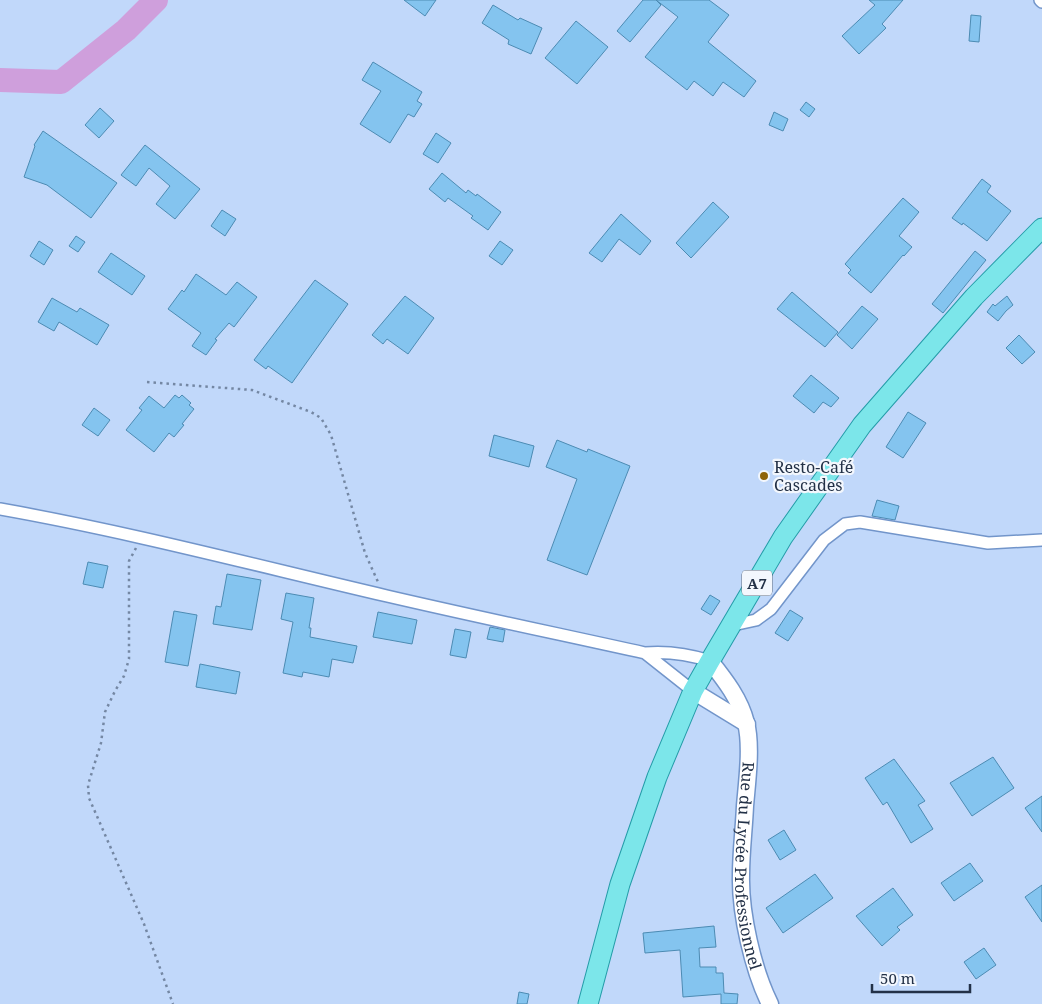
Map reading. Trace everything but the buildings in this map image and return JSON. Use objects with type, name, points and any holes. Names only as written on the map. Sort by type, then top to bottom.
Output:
[{"type":"main road","name":"A7","points":[[588,1004],[620,884],[657,777],[694,691],[710,661],[733,625],[783,537],[862,425],[974,297],[1042,228]]},
{"type":"main road","name":"Rue du Lycée Professionnel","points":[[710,661],[726,680],[739,701],[747,724],[748,758],[740,877],[745,918],[754,960],[770,1004]]},
{"type":"main road","points":[[694,691],[747,724]]},
{"type":"street","points":[[0,509],[141,538],[390,597],[645,653],[668,651],[689,654],[710,661]]},
{"type":"street","points":[[733,625],[756,620],[771,609],[824,540],[845,524],[860,522],[988,543],[1042,540]]},
{"type":"street","points":[[645,653],[694,691]]},
{"type":"path","points":[[147,382],[252,390],[311,412],[321,418],[331,436],[366,553],[376,579],[390,597]]},
{"type":"path","points":[[141,538],[129,561],[129,659],[124,676],[105,712],[101,743],[88,785],[88,791],[89,798],[144,924],[173,1004]]},
{"type":"waterway","points":[[0,80],[61,82],[126,30],[156,0]]},
{"type":"place","name":"Resto-Café Cascades","points":[[764,476]]}]
